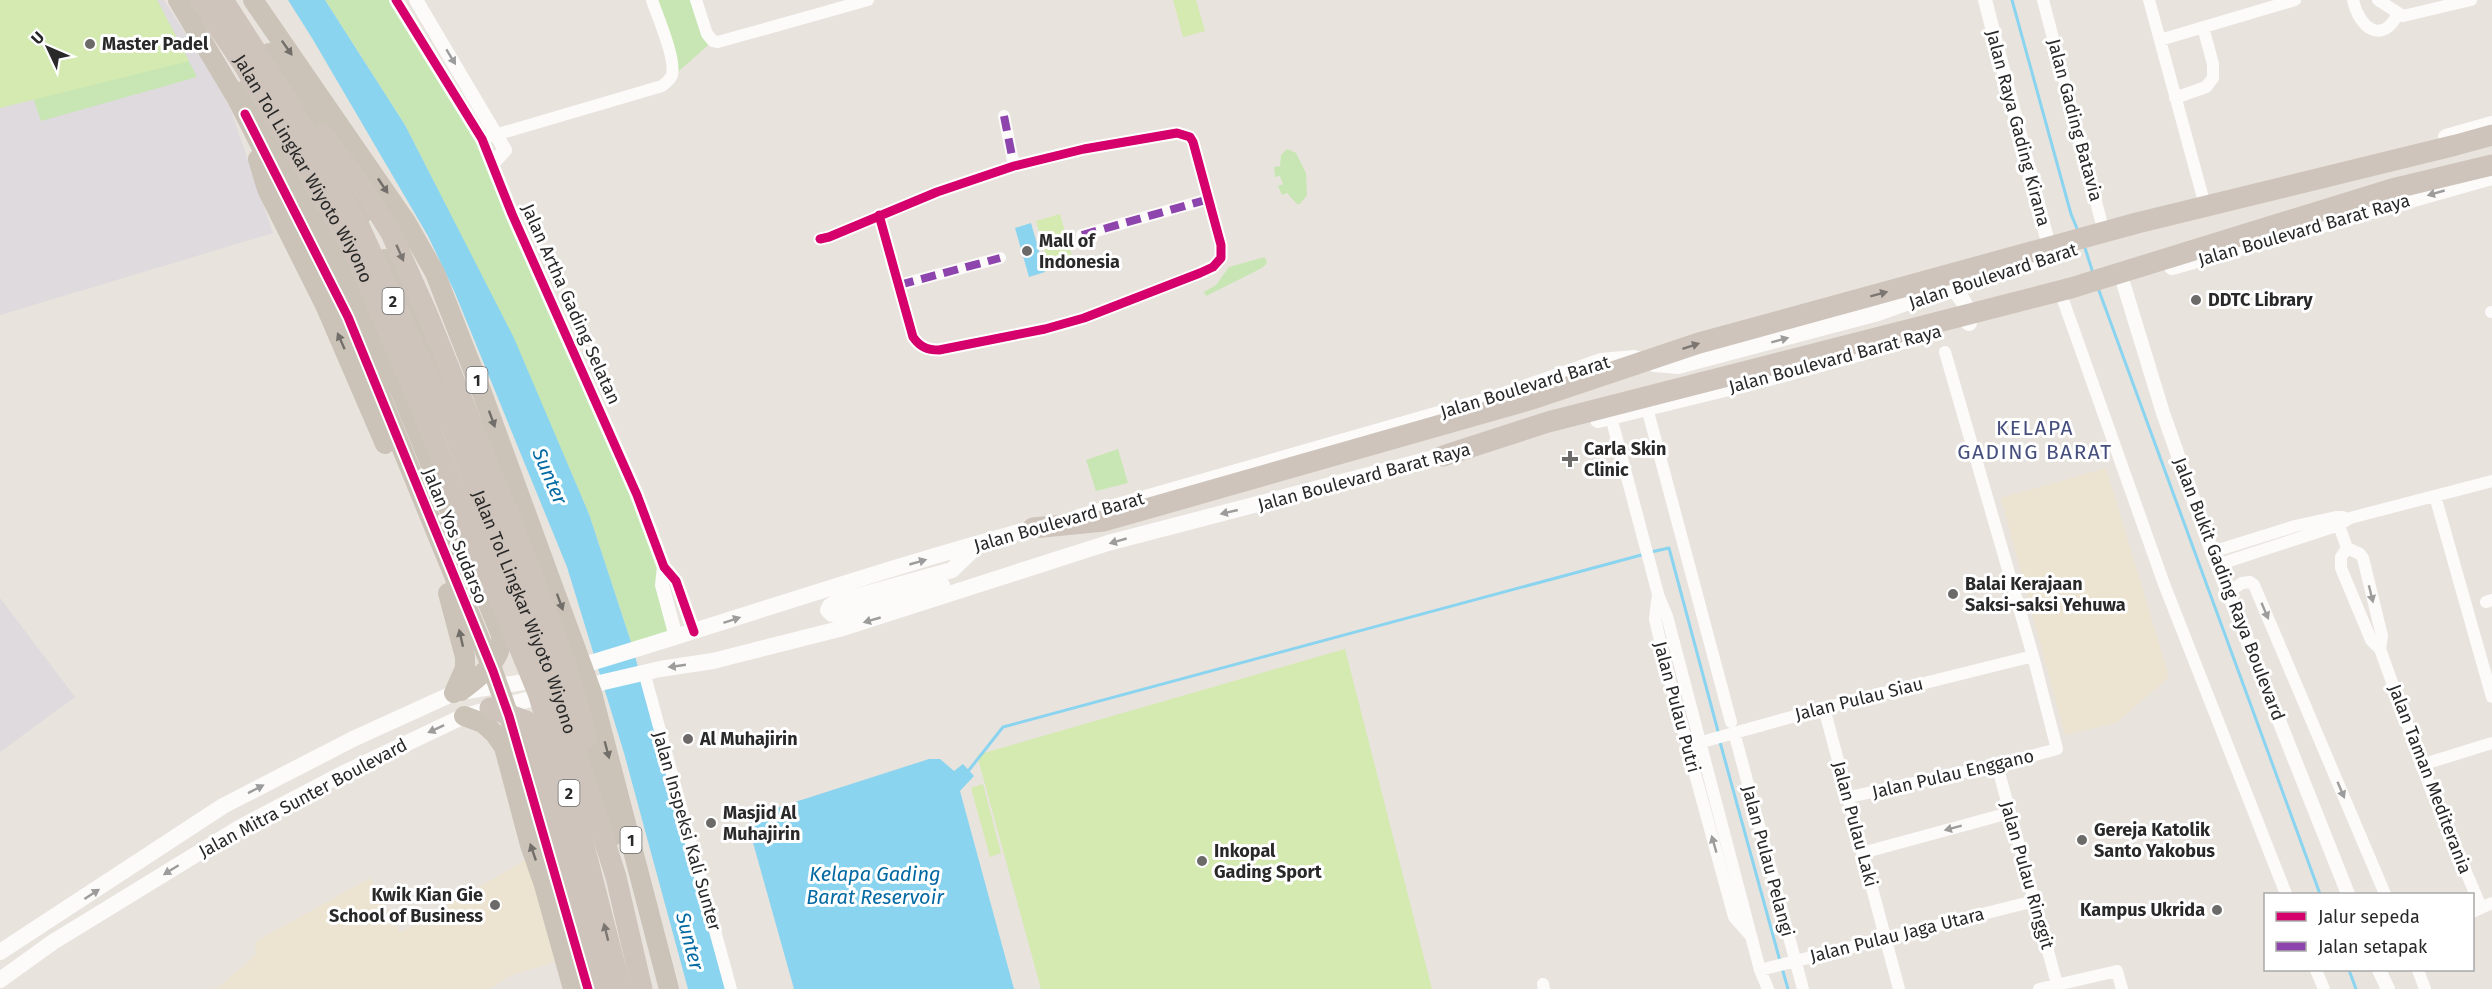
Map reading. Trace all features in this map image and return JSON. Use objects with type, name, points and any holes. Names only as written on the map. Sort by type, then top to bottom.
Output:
[{"type":"highway","name":"Jalan Yos Sudarso","points":[[178,0],[244,114],[348,317],[509,716],[588,989]]},
{"type":"highway","points":[[188,0],[230,63],[318,206],[349,279],[371,320],[501,635],[502,645],[498,655],[479,677],[457,692]]},
{"type":"highway","name":"Jalan Tol Lingkar Wiyoto Wiyono","points":[[200,0],[243,64],[354,251],[409,379],[538,693],[581,834],[621,989]]},
{"type":"highway","name":"Jalan Tol Lingkar Wiyoto Wiyono","points":[[223,0],[281,90],[359,226],[454,433],[554,682],[616,877],[642,989]]},
{"type":"highway","points":[[235,0],[391,233],[519,540],[566,664],[612,830],[616,877]]},
{"type":"highway","name":"1","points":[[253,0],[350,138],[406,222],[435,273],[482,393],[592,693],[669,989]]},
{"type":"highway","points":[[218,66],[232,78],[311,210],[363,308],[401,393]]},
{"type":"highway","points":[[244,114],[267,189],[351,362],[449,595],[465,657],[463,675],[457,692]]},
{"type":"highway","points":[[323,134],[424,338],[508,534],[537,617],[553,652],[561,660],[565,670]]},
{"type":"highway","points":[[1033,528],[1104,521],[1532,399],[1710,340],[2137,223],[2456,146],[2492,135]]},
{"type":"highway","points":[[1443,456],[1548,422],[2071,288],[2392,189],[2492,165]]},
{"type":"highway","points":[[501,635],[508,637],[523,634],[534,624],[537,617]]},
{"type":"highway","points":[[591,685],[579,694],[578,701],[653,989]]},
{"type":"highway","points":[[490,708],[526,721],[536,737],[601,989]]},
{"type":"highway","points":[[464,716],[483,723],[504,747],[573,989]]},
{"type":"main road","name":"Jalan Boulevard Barat","points":[[594,662],[816,592],[1033,528],[1495,398],[1601,361],[1634,358],[1655,364],[1678,366],[1878,313],[1951,286],[2492,123]]},
{"type":"main road","name":"Jalan Boulevard Barat Raya","points":[[1174,525],[1285,499],[1443,456],[1815,366],[2492,177]]},
{"type":"main road","points":[[1951,286],[1962,297],[1969,312],[1969,323]]},
{"type":"main road","name":"Jalan Boulevard Barat","points":[[591,685],[643,673],[712,662],[843,628],[1082,551],[1174,525]]},
{"type":"main road","points":[[979,544],[952,570],[837,602],[828,610],[832,614],[838,614],[883,604],[1050,552],[1082,551]]},
{"type":"main road","name":"Jalan Mitra Sunter Boulevard","points":[[0,952],[224,806],[353,739],[457,692],[524,682],[594,662]]},
{"type":"main road","name":"Jalan Mitra Sunter Boulevard","points":[[0,980],[53,942],[239,828],[364,763],[464,716],[591,685]]},
{"type":"main road","points":[[42,925],[40,936],[47,942],[53,942]]},
{"type":"main road","points":[[20,940],[30,946],[31,957]]},
{"type":"street","name":"Jalan Artha Gading Selatan","points":[[396,0],[482,139],[637,495],[664,567],[676,581],[694,632]]},
{"type":"street","points":[[416,0],[505,150],[492,164]]},
{"type":"street","points":[[482,139],[496,133],[662,86],[672,77],[671,60],[652,0]]},
{"type":"street","points":[[696,0],[707,34],[713,41],[718,42],[868,0]]},
{"type":"street","name":"Jalan Raya Gading Kirana","points":[[1985,0],[2056,255]]},
{"type":"street","name":"Jalan Gading Batavia","points":[[2043,0],[2100,242]]},
{"type":"street","points":[[2149,0],[2206,209]]},
{"type":"street","points":[[2160,40],[2295,0]]},
{"type":"street","points":[[2353,0],[2360,19],[2372,30],[2380,32],[2387,29],[2393,24],[2398,13]]},
{"type":"street","points":[[2378,0],[2403,16],[2454,2],[2471,0]]},
{"type":"street","points":[[2175,98],[2206,87],[2213,78],[2213,64],[2202,27]]},
{"type":"street","points":[[1004,116],[1014,166]]},
{"type":"street","points":[[820,239],[829,237],[879,215],[963,182],[1014,166],[1122,142],[1167,134],[1184,134],[1193,142],[1221,246],[1221,258],[1218,263],[1200,273],[1166,288],[1084,318],[1045,329],[939,350],[928,350],[918,344],[913,337],[879,215]]},
{"type":"street","points":[[1082,235],[1209,199]]},
{"type":"street","points":[[898,285],[1000,258]]},
{"type":"street","name":"Jalan Bukit Gading Raya Boulevard","points":[[2120,280],[2214,558],[2348,893]]},
{"type":"street","points":[[2069,295],[2156,563],[2286,893]]},
{"type":"street","points":[[1945,352],[2033,656]]},
{"type":"street","name":"Jalan Pulau Pelangi","points":[[1647,408],[1682,531],[1731,730],[1793,961],[1803,989]]},
{"type":"street","name":"Jalan Pulau Putri","points":[[1611,417],[1658,594],[1655,619],[1697,743],[1727,866],[1734,917],[1750,935],[1768,989]]},
{"type":"street","points":[[2214,558],[2338,521],[2492,481]]},
{"type":"street","points":[[2435,496],[2492,697]]},
{"type":"street","name":"Jalan Taman Mediterania","points":[[2338,521],[2347,548],[2360,554],[2363,558],[2382,636],[2380,650]]},
{"type":"street","name":"Jalan Taman Mediterania","points":[[2347,548],[2341,557],[2341,568],[2371,640],[2380,650],[2421,765],[2482,907]]},
{"type":"street","name":"Jalan Artha Gading Selatan","points":[[664,567],[662,585],[676,637]]},
{"type":"street","points":[[2227,593],[2242,584],[2250,582],[2254,585],[2385,893]]},
{"type":"street","name":"Jalan Pulau Siau","points":[[1697,743],[1731,730],[2033,656]]},
{"type":"street","name":"Jalan Pulau Enggano","points":[[1849,797],[1996,765],[2057,749],[2033,656]]},
{"type":"street","name":"Jalan Inspeksi Kali Sunter","points":[[643,673],[732,989]]},
{"type":"street","name":"Jalan Pulau Laki","points":[[1824,708],[1899,989]]},
{"type":"street","points":[[2421,765],[2492,743]]},
{"type":"street","name":"Jalan Pulau Ringgit","points":[[1996,765],[2057,984]]},
{"type":"street","points":[[1862,853],[2009,813]]},
{"type":"street","name":"Jalan Pulau Jaga Utara","points":[[1763,969],[2034,901]]},
{"type":"street","points":[[2039,989],[2117,971],[2122,989]]},
{"type":"street","points":[[2317,971],[2324,989]]},
{"type":"street","points":[[2380,971],[2388,989]]},
{"type":"street","points":[[2419,971],[2425,989]]},
{"type":"shaded area","points":[[0,0],[164,0],[206,65],[230,108],[273,233],[0,315]]},
{"type":"shaded area","points":[[2106,468],[2169,677],[2116,723],[2065,735],[2001,498]]},
{"type":"shaded area","points":[[0,598],[75,697],[0,752]]},
{"type":"shaded area","name":"Kwik Kian Gie School of Business","points":[[529,858],[557,961],[509,976],[490,989],[212,989],[219,987],[256,955],[255,942],[370,878],[400,933]]},
{"type":"green space","name":"Master Padel","points":[[0,0],[157,0],[197,77],[41,121]]},
{"type":"green space","name":"Master Padel","points":[[0,0],[157,0],[189,61],[0,108]]},
{"type":"green space","points":[[325,0],[396,0],[482,139],[664,567],[676,637],[632,645],[589,514],[513,338],[405,125]]},
{"type":"green space","points":[[651,0],[696,0],[713,41],[672,77]]},
{"type":"green space","points":[[1173,0],[1196,0],[1205,31],[1183,37]]},
{"type":"green space","points":[[1287,149],[1296,153],[1306,173],[1307,195],[1300,204],[1297,204],[1287,193],[1282,195],[1278,186],[1283,184],[1280,176],[1275,177],[1274,167],[1280,166],[1281,155]]},
{"type":"green space","points":[[1060,214],[1074,263],[1050,270],[1036,221]]},
{"type":"green space","points":[[1265,257],[1267,263],[1262,268],[1206,296],[1204,292],[1216,285],[1229,267]]},
{"type":"green space","points":[[1118,449],[1128,483],[1096,491],[1086,460]]},
{"type":"green space","name":"Inkopal Gading Sport","points":[[1345,649],[1432,989],[1041,989],[977,755]]},
{"type":"green space","points":[[983,784],[1001,853],[990,857],[971,788]]},
{"type":"water","name":"Sunter","points":[[288,0],[325,0],[405,125],[514,338],[589,514],[632,645],[725,989],[688,989],[624,753],[567,567],[455,293],[428,236]]},
{"type":"water","points":[[1031,223],[1045,272],[1029,277],[1015,228]]},
{"type":"water","name":"Kelapa Gading Barat Reservoir","points":[[929,759],[940,759],[954,771],[963,764],[974,776],[960,791],[1014,989],[794,989],[750,832],[752,819],[764,812]]},
{"type":"waterway","points":[[2012,0],[2071,214],[2078,231]]},
{"type":"waterway","points":[[2084,245],[2093,273]]},
{"type":"waterway","points":[[2098,288],[2320,893]]},
{"type":"waterway","points":[[1651,552],[1669,548],[1719,735]]},
{"type":"waterway","points":[[969,770],[1003,727],[1645,554]]},
{"type":"waterway","points":[[1720,742],[1780,961]]},
{"type":"waterway","points":[[1782,968],[1788,989]]},
{"type":"waterway","points":[[2349,971],[2356,989]]},
{"type":"marked path","points":[[1004,116],[1014,166]]},
{"type":"marked path","points":[[1082,235],[1209,199]]},
{"type":"marked path","points":[[899,285],[1000,258]]},
{"type":"cycle path","points":[[396,0],[482,139],[512,214],[637,495],[664,567],[676,581],[694,632]]},
{"type":"cycle path","points":[[245,114],[348,317],[493,671],[509,716],[588,989]]},
{"type":"cycle path","points":[[820,239],[829,237],[937,192],[1014,166],[1084,149],[1177,133],[1190,137],[1193,142],[1221,245],[1221,258],[1213,267],[1200,273],[1084,318],[1045,329],[939,350],[931,349],[921,346],[913,337],[879,215]]},
{"type":"place","name":"Master Padel","points":[[90,44]]},
{"type":"place","name":"Mall of Indonesia","points":[[1027,251]]},
{"type":"place","name":"DDTC Library","points":[[2196,300]]},
{"type":"place","name":"Carla Skin Clinic","points":[[1570,459]]},
{"type":"place","name":"Balai Kerajaan Saksi-saksi Yehuwa","points":[[1953,594]]},
{"type":"place","name":"Al Muhajirin","points":[[688,739]]},
{"type":"place","name":"Masjid Al Muhajirin","points":[[711,823]]},
{"type":"place","name":"Gereja Katolik Santo Yakobus","points":[[2082,840]]},
{"type":"place","name":"Inkopal Gading Sport","points":[[1202,861]]},
{"type":"place","name":"Kwik Kian Gie School of Business","points":[[495,905]]},
{"type":"place","name":"Kampus Ukrida","points":[[2217,910]]},
{"type":"district","name":"KELAPA GADING BARAT","points":[[2035,440]]}]
